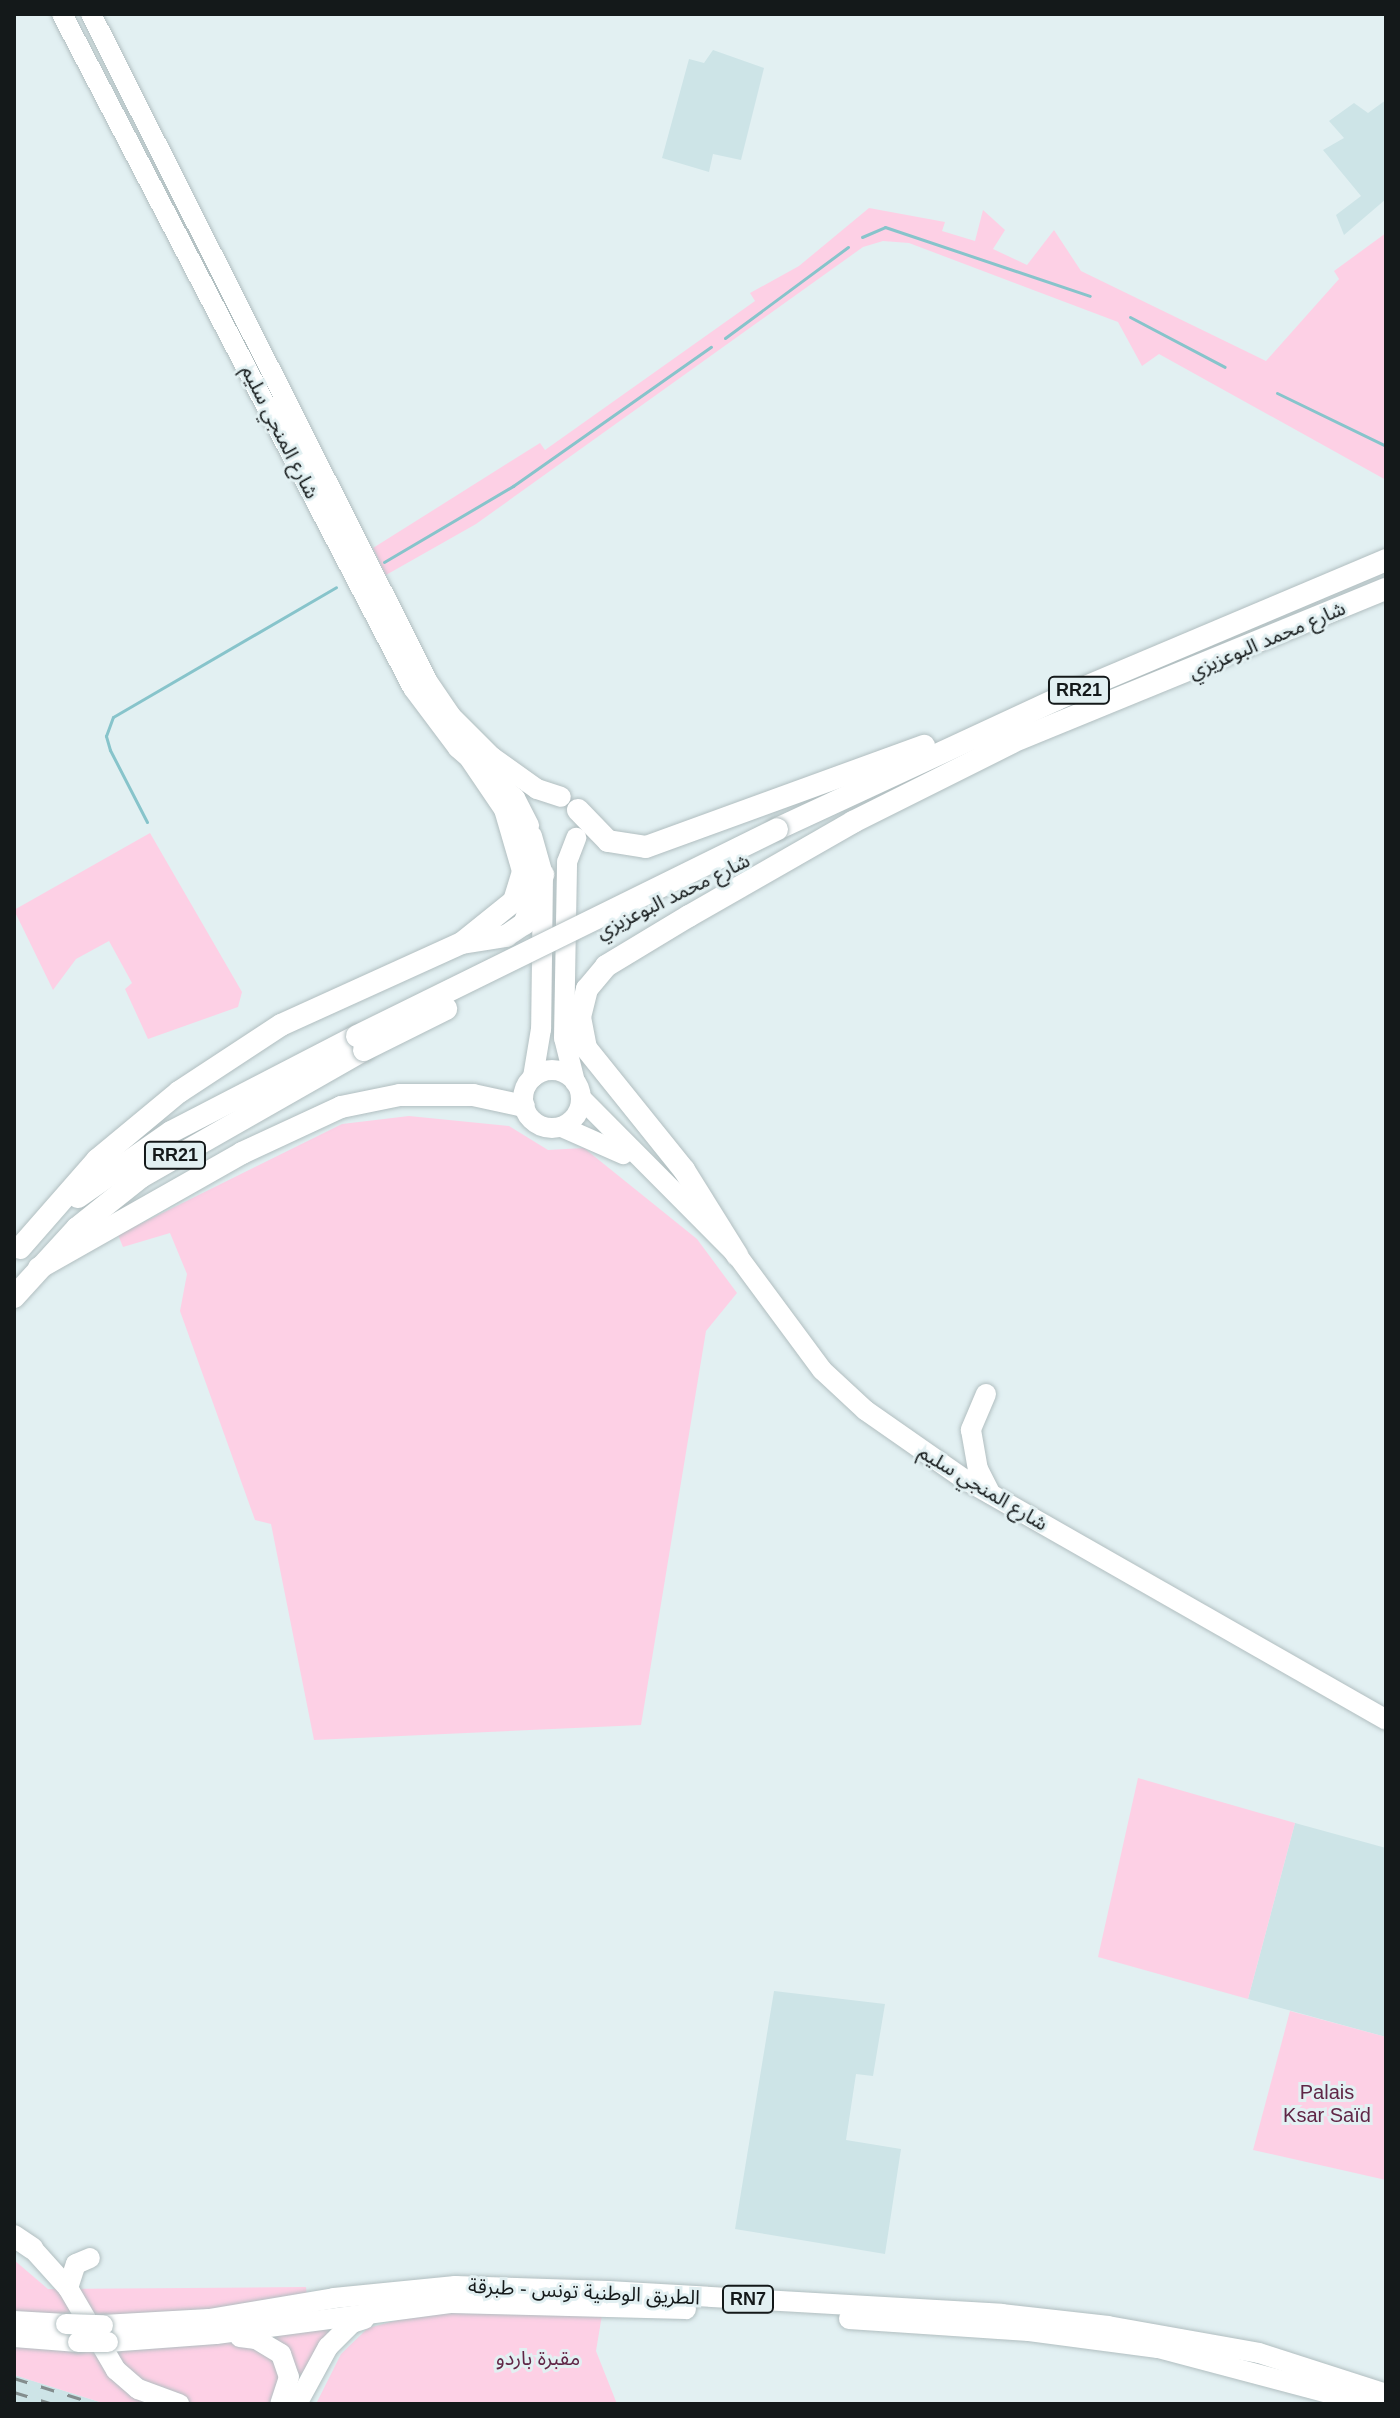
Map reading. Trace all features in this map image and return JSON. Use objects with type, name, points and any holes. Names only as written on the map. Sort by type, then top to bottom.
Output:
[{"type":"highway","name":"شارع محمد البوعزيزي","points":[[17,1252],[116,1167],[171,1132],[361,1043],[1057,699],[1386,560]]},
{"type":"highway","name":"شارع محمد البوعزيزي","points":[[780,836],[1386,589]]},
{"type":"highway","points":[[570,803],[599,834],[618,846],[660,844],[1057,699]]},
{"type":"highway","points":[[737,1255],[684,1170],[586,1048],[581,1031],[582,1002],[594,977],[689,916],[853,822],[1011,743]]},
{"type":"highway","points":[[17,1252],[97,1160],[179,1092],[281,1025],[462,943],[514,901],[523,871],[505,809],[471,759]]},
{"type":"highway","points":[[462,943],[485,942],[524,924],[543,875]]},
{"type":"highway","points":[[564,1038],[572,998],[589,971],[617,949],[689,916]]},
{"type":"highway","name":"شارع محمد البوعزيزي","points":[[14,1297],[77,1228],[141,1177],[361,1043]]},
{"type":"highway","points":[[39,1268],[242,1153],[341,1107],[400,1095],[504,1098],[524,1106]]},
{"type":"main road","name":"شارع المنجي سليم","points":[[62,14],[413,688],[471,759],[515,798],[531,831],[543,875],[541,1029],[533,1077],[524,1090],[524,1106],[543,1127],[562,1127],[651,1170]]},
{"type":"main road","name":"شارع المنجي سليم","points":[[91,14],[428,682],[461,728],[492,757],[537,789],[570,803]]},
{"type":"main road","points":[[562,1127],[576,1116],[578,1090],[564,1038],[567,862],[576,838],[581,824],[570,803],[537,803],[531,831],[554,849],[576,838]]},
{"type":"main road","points":[[533,1077],[550,1070],[578,1090]]},
{"type":"main road","name":"شارع المنجي سليم","points":[[578,1090],[651,1170],[737,1255],[841,1390],[923,1454],[1386,1720]]},
{"type":"main road","points":[[986,1394],[971,1430],[978,1469],[991,1494]]},
{"type":"main road","points":[[21,2249],[68,2288],[116,2370],[138,2389],[179,2404]]},
{"type":"main road","points":[[21,2249],[51,2285],[110,2376],[151,2404]]},
{"type":"main road","points":[[68,2288],[76,2264],[90,2258]]},
{"type":"main road","name":"الطريق الوطنية تونس - طبرقة","points":[[14,2337],[78,2342],[106,2334],[395,2290],[455,2286],[581,2290],[1001,2314],[1108,2326],[1259,2353],[1386,2394]]},
{"type":"main road","name":"الطريق الوطنية تونس - طبرقة","points":[[14,2321],[66,2324],[106,2334],[216,2334],[394,2308],[484,2303],[667,2308],[1029,2331],[1183,2353],[1370,2404]]},
{"type":"main road","points":[[297,2404],[340,2334],[352,2323],[394,2308]]},
{"type":"main road","points":[[216,2334],[256,2339],[281,2354],[289,2377],[280,2404]]},
{"type":"shaded area","points":[[713,50],[764,68],[741,160],[713,154],[709,172],[662,158],[689,59],[704,63]]},
{"type":"shaded area","points":[[1386,100],[1386,199],[1344,235],[1336,215],[1361,196],[1323,150],[1344,138],[1329,121],[1354,103],[1368,113]]},
{"type":"shaded area","points":[[1295,1823],[1386,1848],[1386,2037],[1248,1999]]},
{"type":"shaded area","points":[[774,1991],[885,2004],[873,2076],[856,2074],[846,2140],[901,2149],[885,2254],[735,2229]]},
{"type":"shaded area","points":[[14,2375],[106,2404],[16,2404]]},
{"type":"green space","points":[[869,208],[945,222],[942,231],[975,241],[983,210],[1005,230],[993,249],[1027,265],[1054,230],[1081,271],[1266,361],[1339,279],[1334,271],[1386,233],[1386,480],[1159,354],[1142,366],[1118,322],[909,243],[883,241],[863,247],[476,524],[386,575],[373,548],[540,443],[545,450],[755,301],[750,293],[799,266]]},
{"type":"green space","points":[[150,833],[242,992],[238,1007],[148,1039],[125,989],[132,983],[109,941],[76,959],[53,990],[14,910]]},
{"type":"green space","points":[[409,1116],[509,1126],[548,1150],[584,1148],[697,1239],[737,1293],[706,1331],[641,1725],[314,1740],[271,1524],[255,1520],[180,1311],[187,1274],[170,1233],[123,1247],[118,1235],[342,1124]]},
{"type":"green space","points":[[1138,1778],[1295,1823],[1248,1999],[1098,1957]]},
{"type":"green space","name":"Palais Ksar Saïd","points":[[1290,2011],[1386,2037],[1386,2180],[1253,2150]]},
{"type":"green space","points":[[14,2260],[48,2289],[306,2287],[310,2324],[357,2328],[340,2345],[307,2404],[106,2404],[14,2375]]},
{"type":"green space","name":"مقبرة باردو","points":[[509,2310],[602,2315],[596,2351],[617,2404],[316,2404],[341,2354],[368,2328],[417,2315]]},
{"type":"waterway","points":[[862,237],[885,227],[1090,296]]},
{"type":"waterway","points":[[725,338],[848,247]]},
{"type":"waterway","points":[[1130,317],[1225,367]]},
{"type":"waterway","points":[[384,562],[513,486],[711,347]]},
{"type":"waterway","points":[[1277,393],[1386,446]]},
{"type":"waterway","points":[[147,822],[110,750],[106,736],[113,717],[336,587]]},
{"type":"railway","points":[[14,2378],[97,2404]]},
{"type":"railway","points":[[14,2392],[53,2404]]}]
